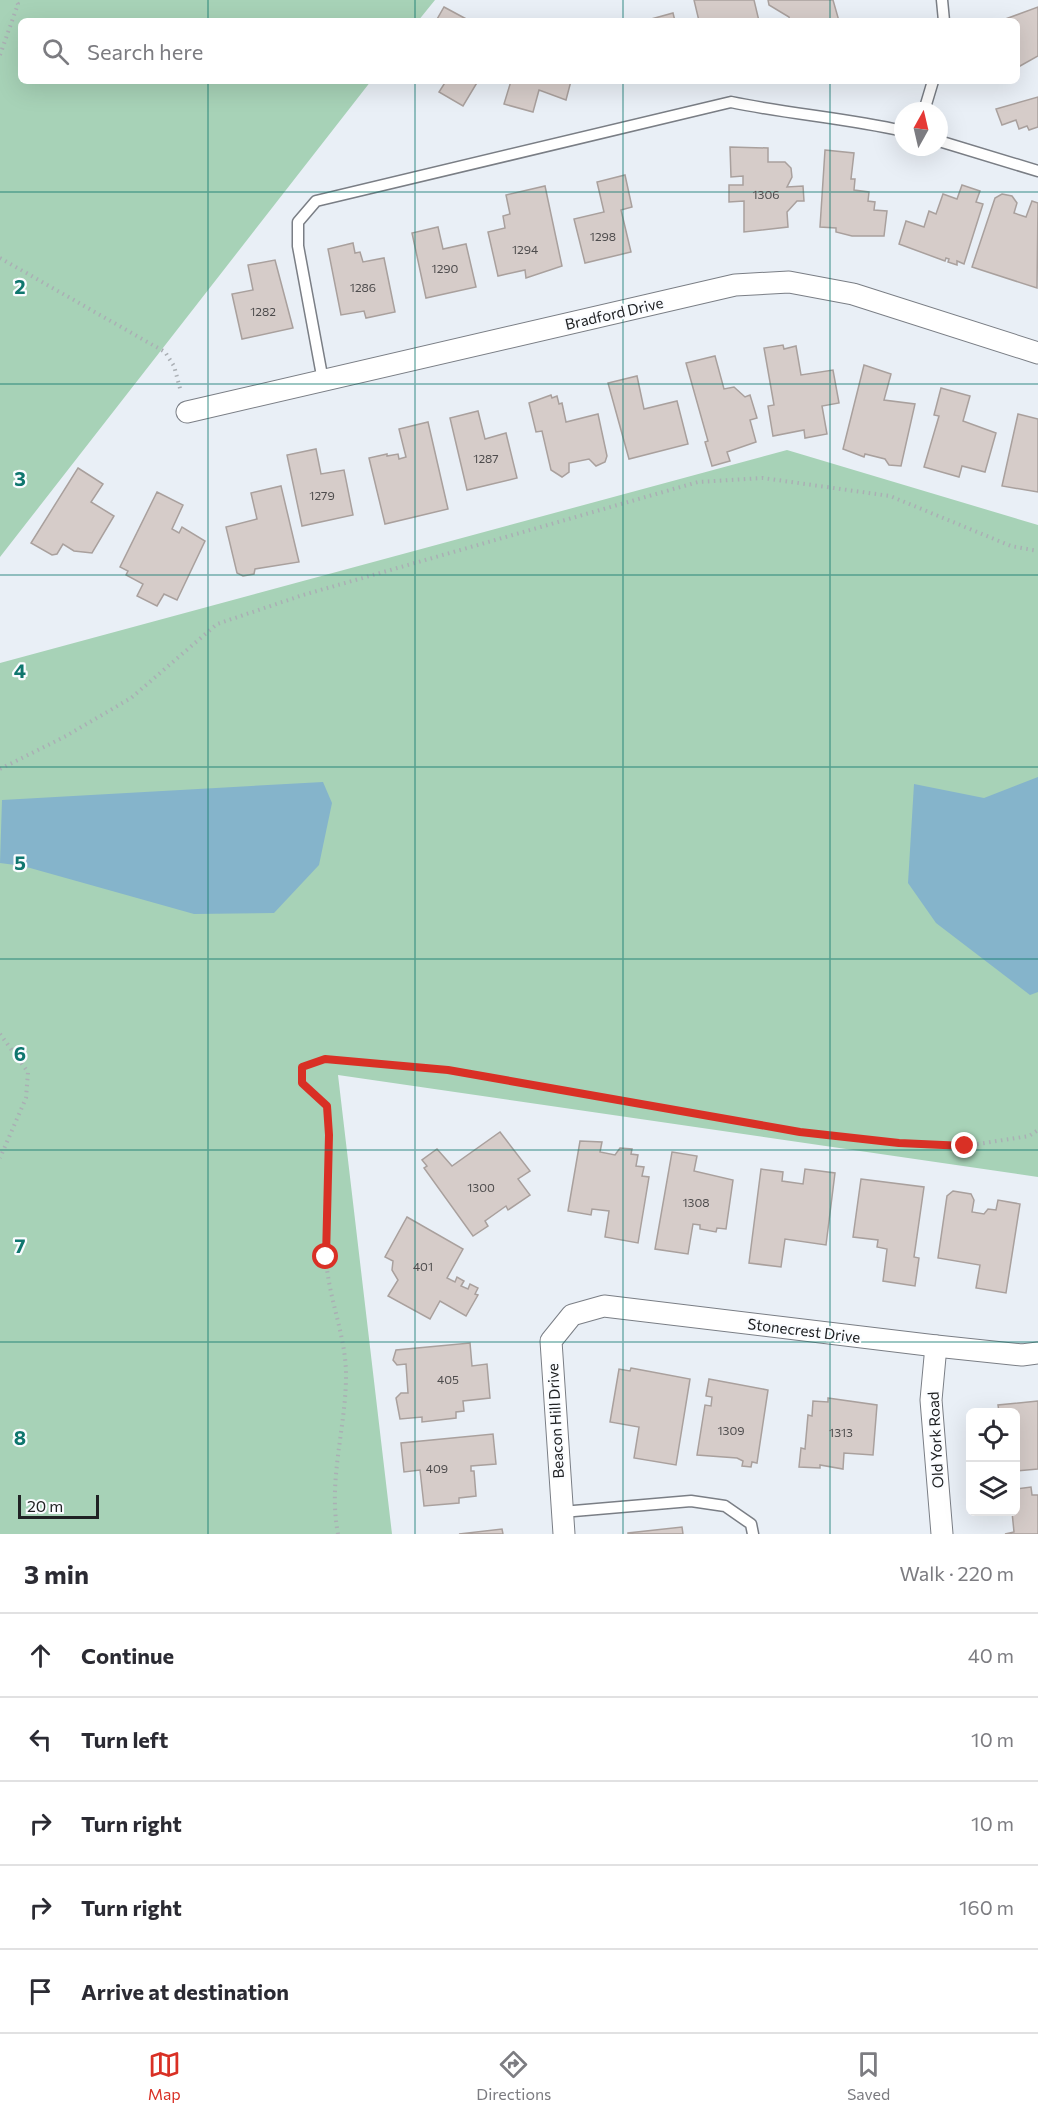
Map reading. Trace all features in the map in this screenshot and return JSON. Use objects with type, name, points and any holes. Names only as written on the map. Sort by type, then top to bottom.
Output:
[{"type":"street","name":"Bradford Drive","points":[[187,412],[735,285],[789,282],[853,294],[1038,353]]},
{"type":"street","name":"Stonecrest Drive","points":[[572,1315],[604,1306],[936,1346],[1022,1355],[1038,1353]]},
{"type":"street","name":"Beacon Hill Drive","points":[[564,1534],[551,1341],[572,1315]]},
{"type":"street","name":"Old York Road","points":[[936,1346],[931,1400],[942,1534]]},
{"type":"lane","points":[[942,0],[944,18]]},
{"type":"lane","points":[[927,102],[932,84]]},
{"type":"lane","points":[[323,381],[298,246],[298,222],[316,201],[731,102],[786,113],[867,123],[894,129]]},
{"type":"lane","points":[[948,144],[1038,171]]},
{"type":"lane","points":[[562,1512],[692,1501],[725,1506],[751,1524],[753,1534]]},
{"type":"path","points":[[0,55],[18,4],[15,0]]},
{"type":"path","points":[[0,258],[165,352],[174,366],[187,412]]},
{"type":"path","points":[[0,769],[66,736],[131,698],[217,624],[303,595],[698,482],[763,478],[890,496],[1011,546],[1038,551]]},
{"type":"path","points":[[0,1034],[28,1072],[26,1098],[0,1158]]},
{"type":"path","points":[[338,1534],[333,1508],[346,1379],[344,1340],[331,1295],[326,1257],[329,1135],[327,1106],[302,1083],[302,1067],[325,1059],[448,1070],[800,1132],[899,1143],[965,1146],[1029,1136],[1038,1130]]},
{"type":"green space","points":[[0,0],[435,0],[420,18],[18,18],[18,84],[369,84],[0,557]]},
{"type":"green space","points":[[787,450],[1038,525],[1038,1177],[338,1075],[392,1534],[0,1534],[0,663]]},
{"type":"water","points":[[1038,777],[1038,992],[1030,995],[936,923],[908,883],[914,784],[984,798]]},
{"type":"water","points":[[323,782],[332,803],[319,865],[274,913],[194,914],[23,866],[0,863],[2,800]]},
{"type":"building","points":[[694,0],[754,0],[758,18],[698,18]]},
{"type":"building","points":[[768,0],[833,0],[838,18],[789,18],[769,5]]},
{"type":"building","points":[[444,7],[464,18],[438,18]]},
{"type":"building","points":[[1038,7],[1038,56],[1020,66],[1020,18],[1008,18]]},
{"type":"building","points":[[673,13],[674,18],[655,18]]},
{"type":"building","points":[[444,84],[476,84],[463,106],[439,92]]},
{"type":"building","points":[[510,84],[570,84],[566,100],[539,90],[533,112],[504,104]]},
{"type":"building","points":[[1038,97],[1038,127],[1029,130],[1027,126],[1019,129],[1016,120],[1002,125],[996,109]]},
{"type":"building","points":[[730,147],[768,148],[768,162],[785,162],[791,168],[792,177],[787,187],[803,186],[804,201],[797,201],[787,212],[788,227],[744,232],[744,201],[729,202],[729,185],[743,185],[743,176],[731,177]]},
{"type":"building","points":[[825,150],[854,153],[851,179],[855,179],[854,190],[869,192],[868,201],[875,202],[874,210],[887,211],[884,236],[852,236],[836,232],[836,228],[820,227]]},
{"type":"building","points":[[625,175],[632,207],[621,210],[631,252],[585,263],[574,219],[604,212],[597,182]]},
{"type":"building","points":[[962,185],[980,191],[976,202],[983,204],[964,264],[957,261],[957,265],[948,262],[949,259],[946,258],[945,261],[899,244],[906,221],[924,227],[929,211],[936,214],[943,194],[957,199]]},
{"type":"building","points":[[545,186],[562,266],[526,278],[525,270],[498,276],[488,232],[505,228],[503,216],[510,214],[506,195]]},
{"type":"building","points":[[1002,194],[1012,196],[1017,203],[1014,213],[1026,217],[1032,201],[1038,203],[1037,288],[972,267],[995,198]]},
{"type":"building","points":[[438,227],[443,249],[466,244],[476,287],[426,298],[412,233]]},
{"type":"building","points":[[353,243],[355,253],[360,252],[363,262],[384,258],[395,312],[366,318],[364,311],[341,315],[328,249]]},
{"type":"building","points":[[275,260],[293,328],[242,339],[232,294],[253,290],[248,265]]},
{"type":"building","points":[[783,345],[784,349],[796,346],[801,375],[833,370],[839,403],[822,406],[827,434],[805,438],[804,430],[773,436],[768,406],[774,405],[764,348]]},
{"type":"building","points":[[715,356],[724,389],[734,387],[745,397],[750,395],[757,418],[750,420],[756,442],[727,452],[730,461],[712,466],[705,442],[708,441],[686,363]]},
{"type":"building","points":[[864,365],[891,374],[884,400],[915,404],[901,466],[889,465],[885,459],[865,454],[864,457],[843,449]]},
{"type":"building","points":[[637,376],[644,409],[677,401],[688,444],[629,459],[608,383]]},
{"type":"building","points":[[941,388],[970,396],[963,421],[996,433],[985,472],[962,466],[959,477],[924,467],[939,416],[934,415]]},
{"type":"building","points":[[551,395],[552,398],[557,396],[559,404],[562,403],[566,422],[598,414],[607,456],[605,462],[596,466],[589,459],[569,463],[569,472],[562,477],[551,470],[542,431],[536,432],[529,403]]},
{"type":"building","points":[[478,411],[485,439],[506,433],[517,478],[467,490],[450,418]]},
{"type":"building","points":[[1018,414],[1038,419],[1038,492],[1002,486]]},
{"type":"building","points":[[428,422],[448,509],[385,524],[369,458],[387,454],[387,456],[398,454],[399,459],[406,457],[399,429]]},
{"type":"building","points":[[316,449],[321,474],[344,470],[353,515],[302,526],[287,455]]},
{"type":"building","points":[[78,468],[103,484],[91,502],[114,516],[92,553],[74,551],[63,544],[57,554],[52,555],[31,543]]},
{"type":"building","points":[[281,486],[299,562],[255,569],[254,574],[243,576],[237,573],[226,527],[257,519],[251,493]]},
{"type":"building","points":[[157,492],[183,505],[172,529],[179,533],[182,527],[205,541],[177,600],[164,594],[157,606],[137,596],[143,584],[126,575],[128,571],[120,567]]},
{"type":"building","points":[[500,1132],[530,1171],[518,1179],[530,1195],[508,1210],[506,1206],[485,1221],[488,1226],[473,1236],[424,1168],[427,1166],[422,1160],[437,1149],[452,1166]]},
{"type":"building","points":[[580,1141],[602,1142],[600,1152],[615,1155],[620,1148],[632,1149],[631,1154],[638,1155],[636,1166],[644,1167],[642,1176],[649,1177],[638,1243],[605,1237],[609,1211],[592,1209],[591,1215],[568,1211]]},
{"type":"building","points":[[672,1152],[697,1156],[694,1171],[733,1180],[726,1229],[717,1228],[716,1232],[700,1229],[700,1225],[693,1224],[688,1254],[655,1249]]},
{"type":"building","points":[[761,1169],[783,1172],[782,1181],[803,1184],[805,1169],[835,1173],[826,1245],[785,1239],[781,1267],[749,1263]]},
{"type":"building","points":[[861,1179],[924,1187],[914,1257],[919,1258],[915,1286],[883,1281],[887,1249],[877,1247],[878,1240],[853,1237]]},
{"type":"building","points":[[953,1191],[971,1194],[974,1200],[972,1212],[984,1214],[988,1209],[996,1210],[998,1200],[1020,1204],[1006,1293],[976,1288],[980,1265],[938,1258],[947,1196]]},
{"type":"building","points":[[407,1217],[463,1249],[447,1278],[455,1282],[457,1277],[464,1281],[461,1286],[468,1289],[470,1284],[478,1288],[475,1294],[478,1295],[466,1316],[440,1301],[430,1319],[388,1296],[398,1280],[392,1270],[393,1261],[385,1257]]},
{"type":"building","points":[[470,1343],[472,1366],[487,1364],[490,1398],[463,1401],[464,1411],[456,1412],[456,1418],[422,1422],[422,1417],[400,1419],[396,1398],[401,1393],[408,1393],[406,1364],[397,1365],[393,1360],[396,1350]]},
{"type":"building","points":[[631,1368],[690,1379],[676,1465],[634,1458],[639,1427],[610,1422],[619,1369],[630,1371]]},
{"type":"building","points":[[709,1379],[768,1390],[757,1463],[752,1462],[751,1467],[742,1466],[743,1461],[737,1458],[697,1455],[705,1405],[711,1406],[712,1397],[706,1396]]},
{"type":"building","points":[[828,1398],[877,1405],[873,1455],[844,1453],[843,1469],[820,1465],[820,1468],[799,1467],[801,1448],[805,1449],[808,1415],[812,1416],[813,1401],[828,1402]]},
{"type":"building","points":[[1038,1401],[1038,1469],[1020,1471],[1020,1408],[998,1408],[998,1405]]},
{"type":"building","points":[[493,1434],[496,1464],[471,1466],[471,1471],[474,1471],[476,1496],[459,1498],[459,1503],[424,1506],[420,1470],[404,1472],[401,1443]]},
{"type":"building","points":[[1031,1487],[1032,1495],[1038,1495],[1038,1534],[1005,1534],[1014,1532],[1012,1516],[1020,1516],[1020,1488]]},
{"type":"building","points":[[682,1527],[683,1534],[628,1534],[628,1533]]},
{"type":"building","points":[[502,1529],[503,1534],[459,1534]]},
{"type":"route","points":[[326,1257],[329,1135],[327,1106],[302,1083],[302,1067],[325,1059],[448,1070],[800,1132],[899,1143],[965,1146]]}]
